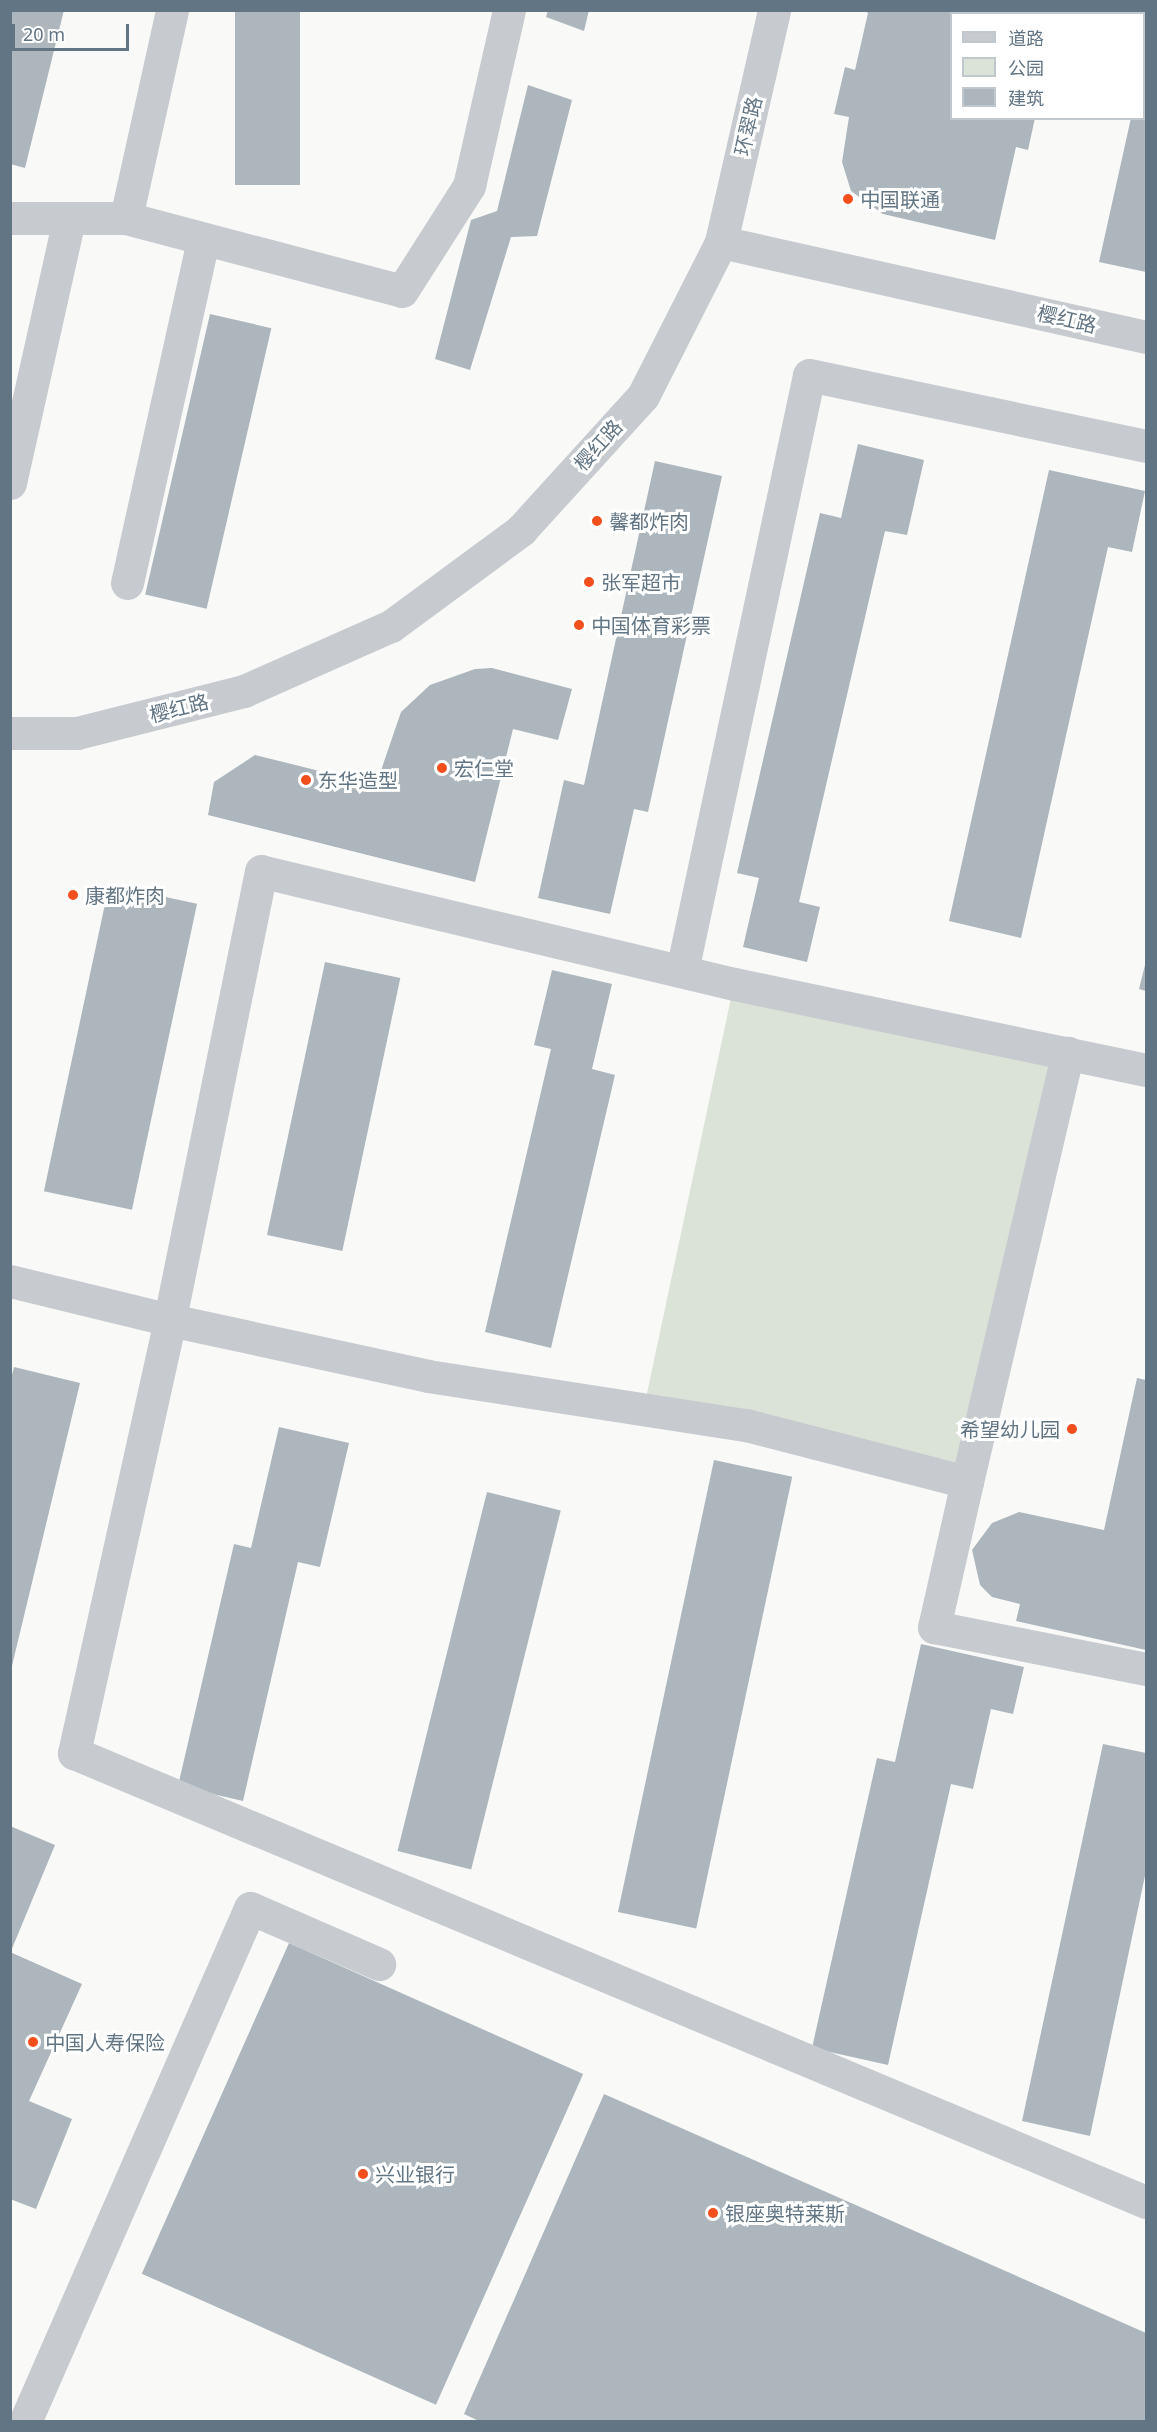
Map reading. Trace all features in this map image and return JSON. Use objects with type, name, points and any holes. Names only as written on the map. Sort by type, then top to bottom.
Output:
[{"type":"street","points":[[126,218],[172,10]]},
{"type":"street","points":[[10,218],[126,218],[402,291],[469,186],[509,10]]},
{"type":"street","name":"环翠路","points":[[722,242],[774,10]]},
{"type":"street","points":[[10,483],[69,218]]},
{"type":"street","points":[[127,584],[203,239]]},
{"type":"street","name":"樱红路","points":[[10,733],[77,733],[244,692],[392,626],[521,530],[643,396],[722,242],[1146,337]]},
{"type":"street","points":[[682,971],[809,375],[1146,446]]},
{"type":"street","points":[[1146,1070],[682,971],[261,871],[170,1320],[74,1753],[1146,2202]]},
{"type":"street","points":[[1068,1053],[934,1626],[1146,1669]]},
{"type":"street","points":[[10,1281],[170,1320],[428,1376],[746,1425],[967,1482]]},
{"type":"street","points":[[25,2421],[250,1908],[379,1964]]},
{"type":"green space","points":[[734,984],[1068,1055],[977,1480],[644,1409]]},
{"type":"building","points":[[10,10],[64,10],[25,168],[10,164]]},
{"type":"building","points":[[235,10],[300,10],[300,185],[235,185]]},
{"type":"building","points":[[548,10],[589,10],[584,31],[546,17]]},
{"type":"building","points":[[863,10],[1060,10],[950,12],[950,120],[1035,120],[1028,150],[1016,147],[995,240],[883,214],[851,191],[842,162],[849,117],[834,114],[845,67],[855,70],[868,13]]},
{"type":"building","points":[[1146,56],[1146,272],[1099,262],[1131,120],[1145,120]]},
{"type":"building","points":[[528,85],[572,100],[537,236],[511,237],[470,370],[435,359],[471,220],[497,211]]},
{"type":"building","points":[[210,314],[271,328],[207,609],[145,595]]},
{"type":"building","points":[[858,444],[924,460],[907,535],[885,531],[799,902],[820,907],[807,962],[743,947],[759,878],[737,873],[820,513],[841,518]]},
{"type":"building","points":[[655,461],[722,476],[648,812],[634,809],[610,914],[538,898],[564,780],[584,785]]},
{"type":"building","points":[[1049,470],[1145,491],[1132,552],[1108,547],[1021,938],[949,921]]},
{"type":"building","name":"宏仁堂","points":[[492,668],[572,689],[558,740],[513,729],[475,882],[208,815],[214,782],[255,755],[376,785],[401,712],[430,685],[475,669]]},
{"type":"building","points":[[109,885],[197,904],[132,1210],[44,1191]]},
{"type":"building","points":[[1146,961],[1146,991],[1139,989]]},
{"type":"building","points":[[325,962],[400,978],[342,1251],[267,1235]]},
{"type":"building","points":[[552,970],[612,984],[592,1069],[615,1075],[551,1348],[485,1332],[551,1049],[534,1045]]},
{"type":"building","points":[[14,1367],[80,1383],[11,1670],[10,1383]]},
{"type":"building","points":[[1137,1378],[1146,1380],[1146,1650],[1016,1621],[1020,1604],[992,1597],[980,1585],[972,1550],[992,1523],[1019,1512],[1104,1530]]},
{"type":"building","points":[[279,1427],[349,1443],[320,1567],[298,1562],[243,1801],[178,1786],[234,1544],[251,1548]]},
{"type":"building","points":[[714,1460],[792,1477],[696,1929],[618,1912]]},
{"type":"building","points":[[487,1492],[561,1510],[471,1869],[397,1851]]},
{"type":"building","points":[[921,1644],[1024,1667],[1013,1714],[991,1709],[973,1789],[951,1784],[888,2065],[812,2048],[877,1758],[895,1762]]},
{"type":"building","points":[[1103,1744],[1146,1753],[1146,1871],[1090,2136],[1022,2121]]},
{"type":"building","points":[[10,1826],[55,1845],[11,1951],[10,1951]]},
{"type":"building","name":"兴业银行","points":[[289,1943],[583,2074],[436,2405],[142,2274]]},
{"type":"building","name":"中国人寿保险","points":[[10,1952],[82,1984],[29,2101],[72,2119],[36,2209],[10,2199]]},
{"type":"building","name":"银座奥特莱斯","points":[[604,2094],[1146,2333],[1146,2422],[481,2422],[464,2414]]},
{"type":"place","name":"中国联通","points":[[848,199]]},
{"type":"place","name":"馨都炸肉","points":[[597,521]]},
{"type":"place","name":"张军超市","points":[[589,582]]},
{"type":"place","name":"中国体育彩票","points":[[579,625]]},
{"type":"place","name":"宏仁堂","points":[[442,768]]},
{"type":"place","name":"东华造型","points":[[306,780]]},
{"type":"place","name":"康都炸肉","points":[[73,895]]},
{"type":"place","name":"希望幼儿园","points":[[1072,1429]]},
{"type":"place","name":"中国人寿保险","points":[[33,2042]]},
{"type":"place","name":"兴业银行","points":[[363,2174]]},
{"type":"place","name":"银座奥特莱斯","points":[[713,2213]]}]
